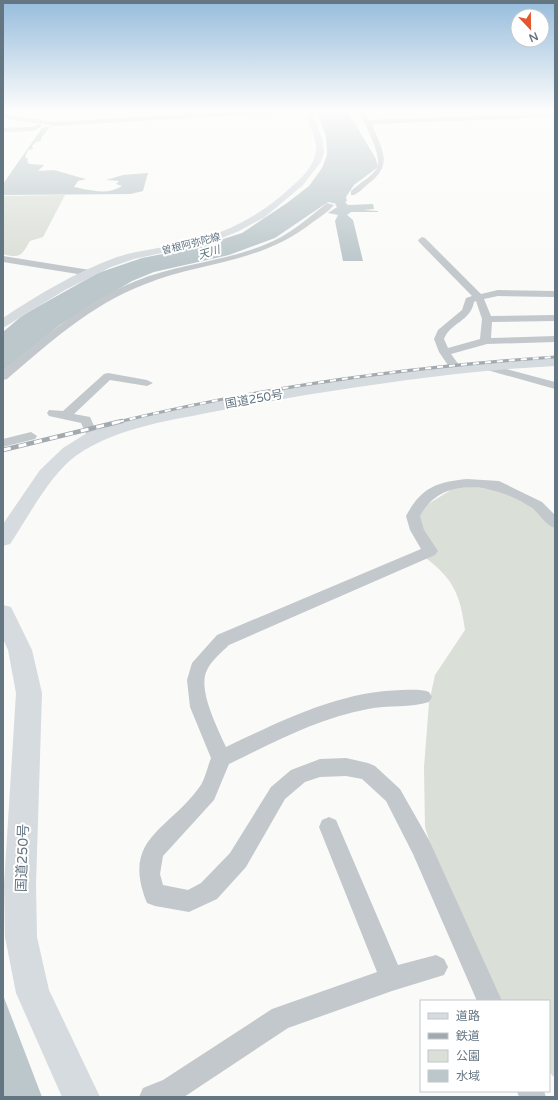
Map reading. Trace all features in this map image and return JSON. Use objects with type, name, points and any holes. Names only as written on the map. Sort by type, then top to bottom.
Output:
[{"type":"highway","name":"国道250号","points":[[3,539],[47,474],[69,452],[93,436],[169,415],[249,400],[456,369],[555,361]]},
{"type":"highway","name":"国道250号","points":[[3,613],[20,650],[29,693],[12,877],[21,937],[33,993],[81,1097]]},
{"type":"main road","name":"曽根阿弥陀線","points":[[3,324],[39,300],[90,273],[128,258],[193,244],[241,228],[278,203],[305,178],[316,161]]},
{"type":"street","points":[[354,193],[359,187],[373,177],[381,167],[381,161]]},
{"type":"street","points":[[3,377],[46,339],[115,294],[161,275],[267,248],[289,236],[330,205]]},
{"type":"street","points":[[422,240],[479,297],[488,319],[485,341]]},
{"type":"street","points":[[3,258],[39,266],[90,273]]},
{"type":"street","points":[[456,369],[444,352],[438,339],[442,332],[467,311],[469,300],[498,293],[555,294]]},
{"type":"street","points":[[519,309],[552,314]]},
{"type":"street","points":[[488,319],[552,314]]},
{"type":"street","points":[[444,352],[475,345],[485,341],[555,339]]},
{"type":"street","points":[[484,366],[555,386]]},
{"type":"street","points":[[65,416],[108,376],[147,383]]},
{"type":"street","points":[[53,412],[86,420],[93,436]]},
{"type":"street","points":[[3,443],[31,436]]},
{"type":"street","points":[[221,758],[199,707],[196,680],[198,668],[223,640],[430,551],[417,530],[413,516],[420,503],[432,493],[450,485],[494,484],[536,505],[555,523]]},
{"type":"street","points":[[423,697],[398,696],[354,704],[301,720],[221,758],[207,794],[153,852],[149,874],[155,895],[189,901],[209,891],[238,860],[278,793],[298,776],[320,768],[346,767],[368,772],[393,795],[421,847],[467,959],[489,1000]]},
{"type":"street","points":[[329,827],[392,979]]},
{"type":"street","points":[[152,1097],[170,1092],[281,1018],[392,979],[436,967]]},
{"type":"green space","points":[[65,195],[43,237],[30,241],[20,255],[13,256],[3,254],[3,196]]},
{"type":"green space","points":[[459,485],[497,490],[516,497],[530,506],[555,528],[555,1078],[550,1073],[550,1000],[501,1000],[438,869],[425,827],[424,767],[429,703],[435,675],[465,630],[461,606],[453,587],[442,572],[423,556],[419,537],[420,509]]},
{"type":"water","points":[[19,161],[27,161],[29,164],[44,165],[38,171],[54,170],[86,179],[78,181],[74,187],[88,190],[111,191],[122,186],[116,184],[119,181],[106,180],[123,175],[148,173],[143,191],[131,194],[3,195],[3,184]]},
{"type":"water","name":"天川","points":[[325,161],[377,161],[378,167],[354,185],[346,197],[347,201],[345,202],[348,205],[373,204],[374,209],[363,210],[378,211],[351,212],[347,215],[353,220],[363,261],[343,261],[335,221],[338,215],[328,213],[337,207],[335,204],[337,204],[328,202],[275,238],[229,255],[154,272],[132,281],[60,325],[3,371],[3,332],[23,315],[98,273],[142,258],[198,247],[242,233],[287,203],[309,186],[322,168]]},
{"type":"water","points":[[3,995],[42,1097],[3,1097]]},
{"type":"railway","points":[[118,422],[226,398],[335,380],[445,366],[555,357]]},
{"type":"railway","points":[[3,450],[122,421]]}]
